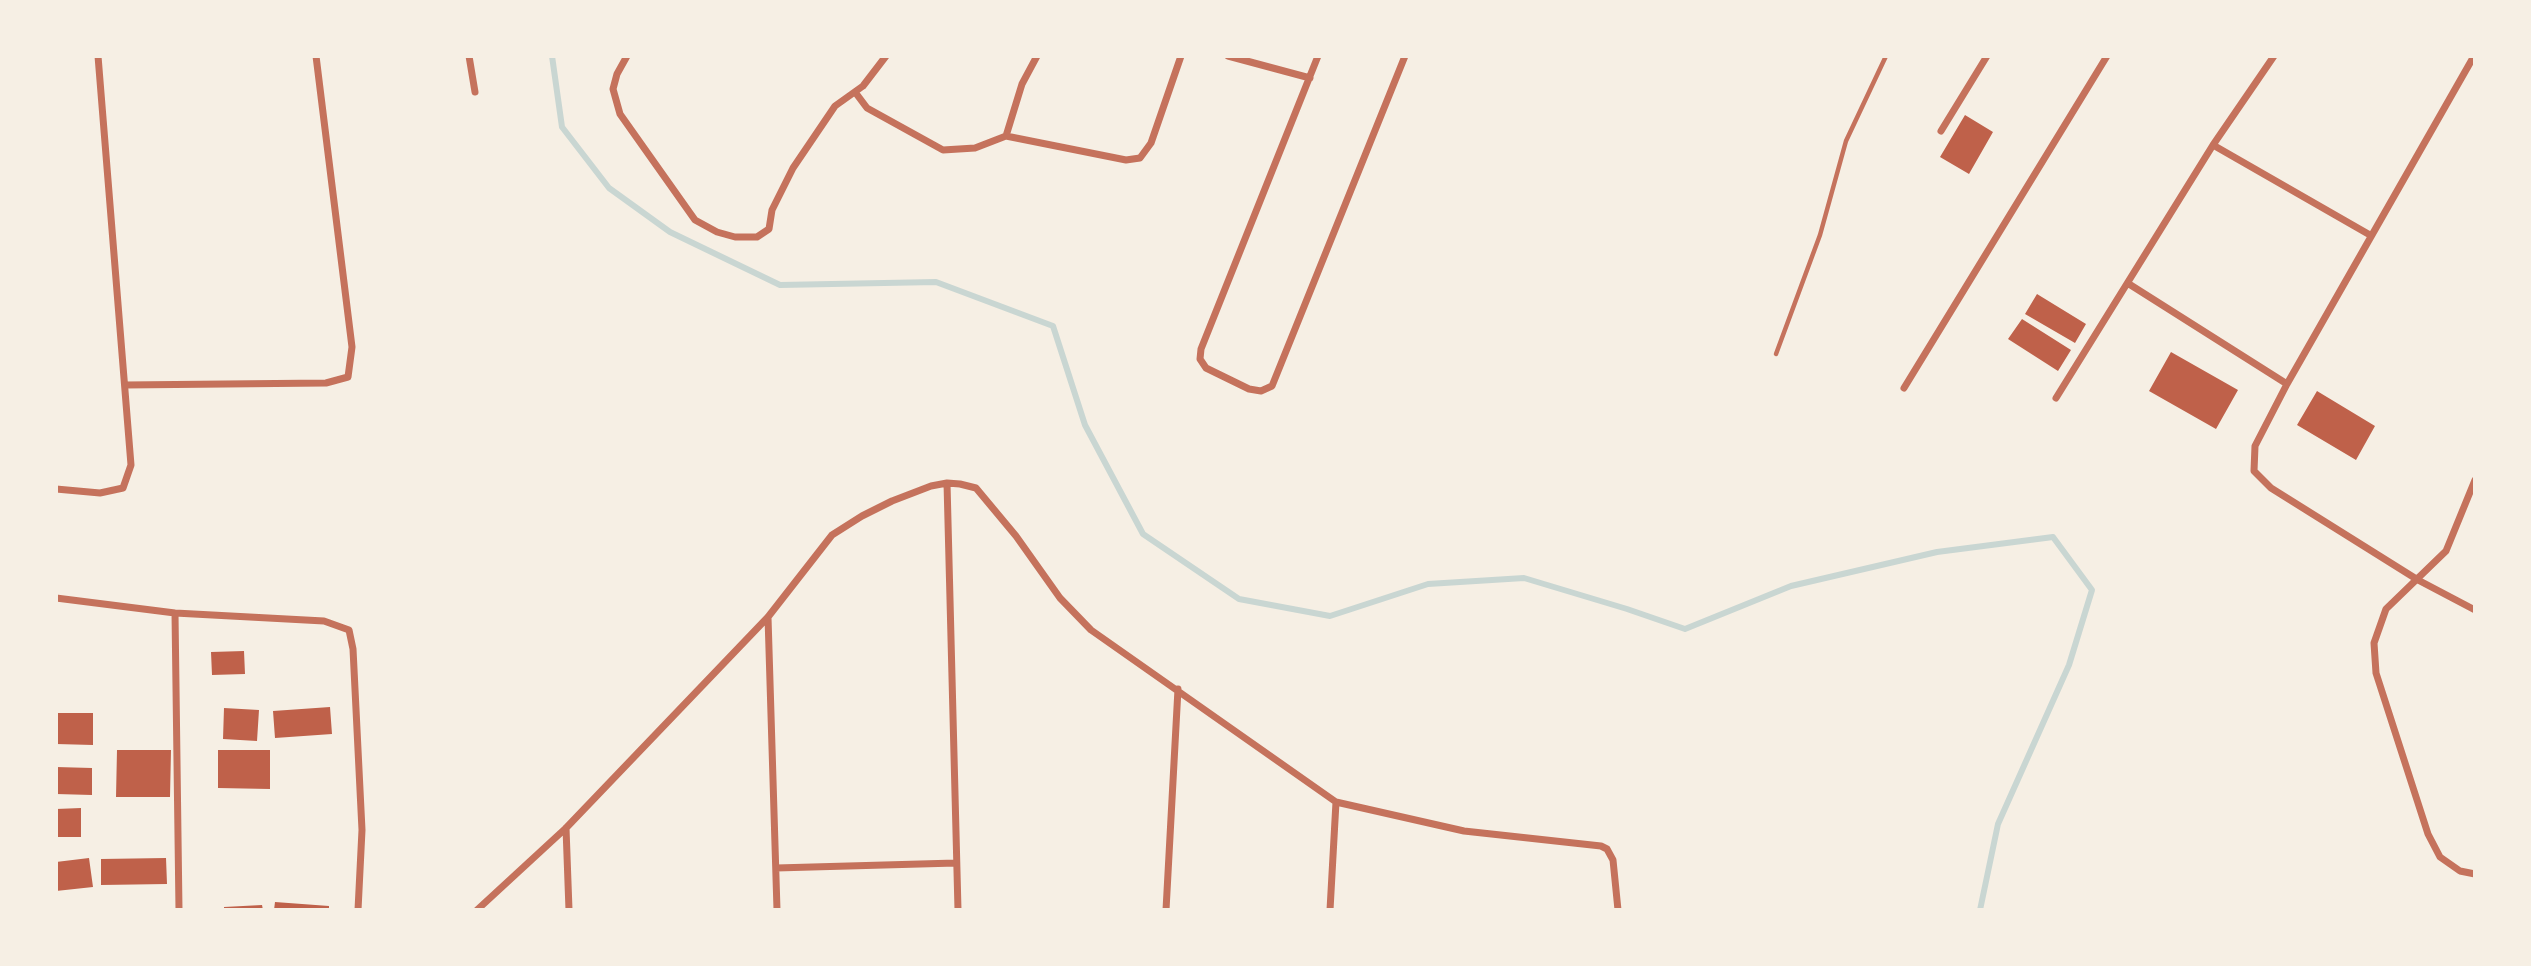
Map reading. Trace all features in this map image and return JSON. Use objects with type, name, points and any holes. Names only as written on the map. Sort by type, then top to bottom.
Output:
[{"type":"street","points":[[56,489],[100,493],[122,488],[131,465],[97,56]]},
{"type":"street","points":[[125,385],[326,383],[348,377],[352,347],[316,56]]},
{"type":"street","points":[[469,56],[475,92]]},
{"type":"street","points":[[627,56],[617,74],[614,89],[620,114],[695,220],[717,232],[735,237],[757,237],[769,229],[772,210],[793,168],[835,106],[863,86],[886,56]]},
{"type":"street","points":[[1006,136],[1021,84],[1037,56]]},
{"type":"street","points":[[855,92],[867,108],[943,150],[975,148],[1006,136],[1126,160],[1140,158],[1151,143],[1181,56]]},
{"type":"street","points":[[1228,56],[1310,78]]},
{"type":"street","points":[[1318,56],[1201,349],[1200,359],[1206,368],[1250,389],[1261,391],[1272,386],[1405,56]]},
{"type":"street","points":[[1941,131],[1987,56]]},
{"type":"street","points":[[1903,388],[2108,56]]},
{"type":"street","points":[[2056,398],[2213,145],[2274,56]]},
{"type":"street","points":[[2474,56],[2287,384],[2255,446],[2254,471],[2271,488],[2418,580],[2475,610]]},
{"type":"street","points":[[2213,145],[2370,235]]},
{"type":"street","points":[[2129,284],[2287,384]]},
{"type":"street","points":[[2475,480],[2446,551],[2386,609],[2374,643],[2376,673],[2428,834],[2440,857],[2460,871],[2475,874]]},
{"type":"street","points":[[947,483],[958,910]]},
{"type":"street","points":[[477,910],[566,828],[768,617],[832,535],[892,501],[947,483],[976,488],[1060,598],[1091,630],[1336,802],[1464,831],[1601,846],[1607,849],[1613,860],[1618,910]]},
{"type":"street","points":[[56,598],[174,613],[324,621],[349,630],[354,649],[362,830],[358,910]]},
{"type":"street","points":[[174,613],[179,910]]},
{"type":"street","points":[[768,617],[777,910]]},
{"type":"street","points":[[1166,910],[1178,689]]},
{"type":"street","points":[[1330,910],[1336,802]]},
{"type":"street","points":[[566,828],[569,910]]},
{"type":"street","points":[[776,868],[956,863]]},
{"type":"lane","points":[[1776,354],[1820,235],[1846,141],[1886,56]]},
{"type":"building","points":[[1965,115],[1993,132],[1969,174],[1940,157]]},
{"type":"building","points":[[2037,294],[2086,324],[2075,343],[2025,314]]},
{"type":"building","points":[[2022,319],[2071,350],[2058,371],[2008,339]]},
{"type":"building","points":[[2171,352],[2238,390],[2216,429],[2149,391]]},
{"type":"building","points":[[2317,391],[2375,426],[2356,460],[2297,425]]},
{"type":"building","points":[[244,651],[245,674],[212,675],[211,652]]},
{"type":"building","points":[[330,707],[332,734],[275,738],[273,711]]},
{"type":"building","points":[[224,708],[259,710],[257,741],[223,739]]},
{"type":"building","points":[[56,713],[93,713],[93,745],[56,744]]},
{"type":"building","points":[[117,750],[171,750],[170,797],[116,797]]},
{"type":"building","points":[[218,750],[270,750],[270,789],[218,788]]},
{"type":"building","points":[[56,767],[92,768],[92,795],[56,794]]},
{"type":"building","points":[[81,808],[81,837],[56,837],[56,809]]},
{"type":"building","points":[[89,858],[93,887],[56,891],[56,862]]},
{"type":"building","points":[[166,858],[167,884],[101,885],[101,859]]},
{"type":"building","points":[[275,902],[329,906],[329,910],[274,910]]},
{"type":"building","points":[[262,905],[263,910],[224,910],[224,907]]},
{"type":"waterway","points":[[552,56],[562,127],[609,188],[670,232],[780,285],[936,282],[1053,326],[1085,425],[1143,534],[1239,599],[1330,616],[1428,584],[1524,578],[1685,629],[1791,586],[1937,552],[2053,537],[2092,590],[2069,665],[1998,824],[1980,910]]}]
